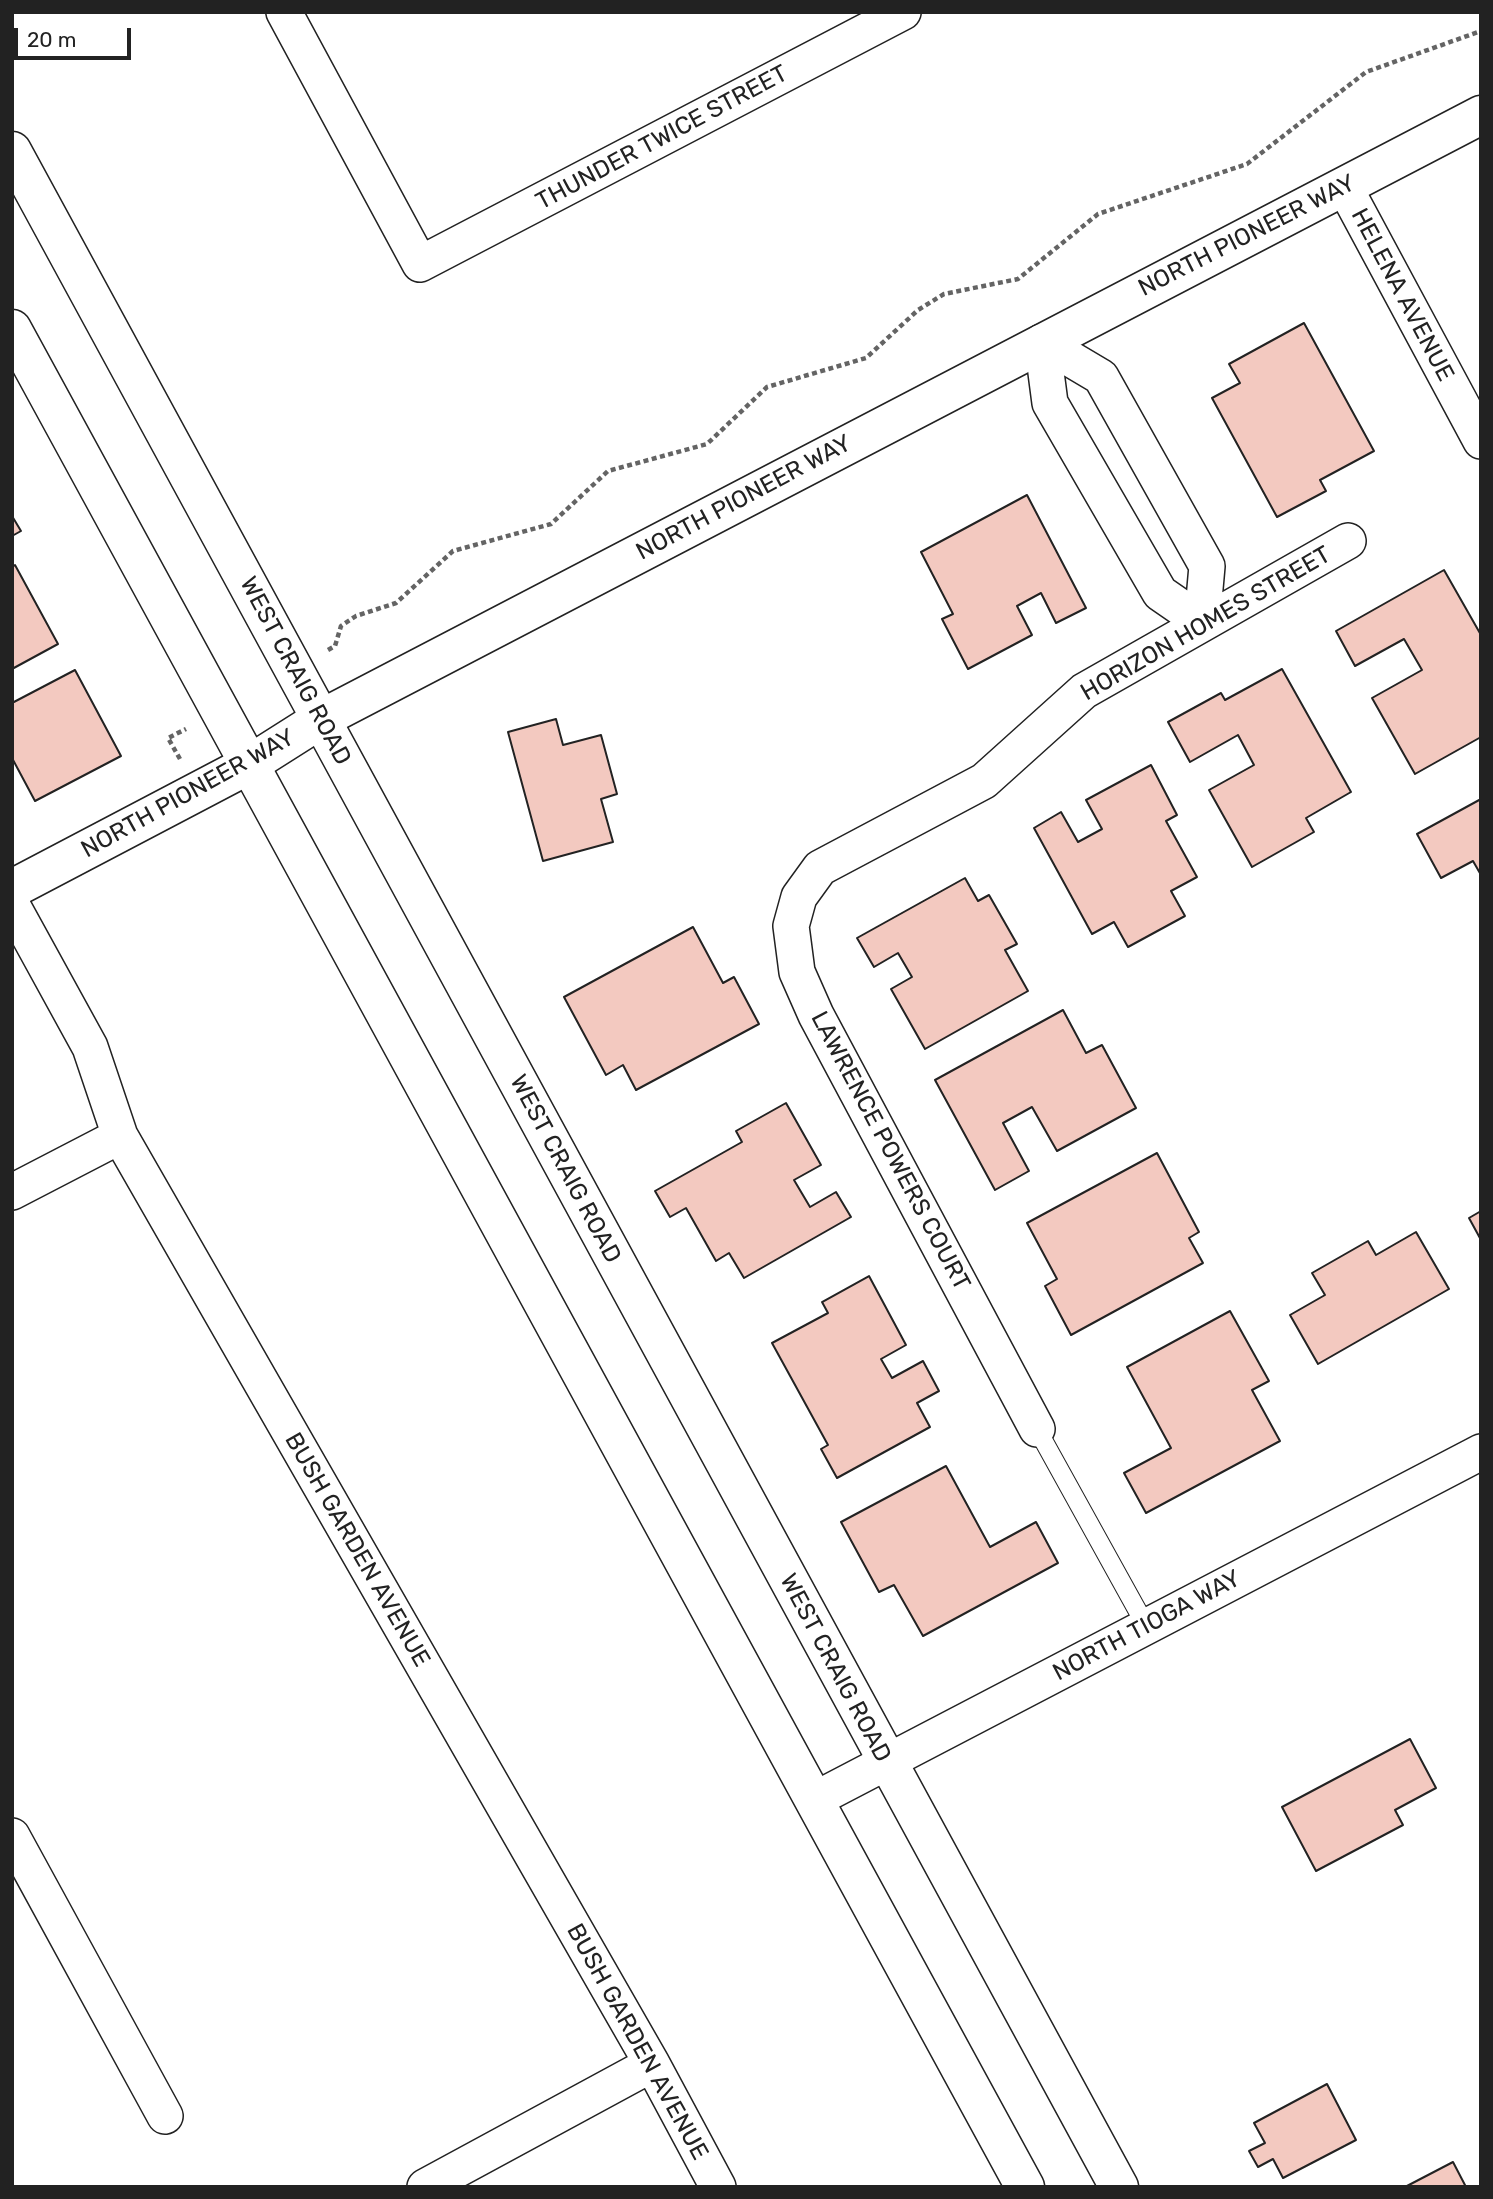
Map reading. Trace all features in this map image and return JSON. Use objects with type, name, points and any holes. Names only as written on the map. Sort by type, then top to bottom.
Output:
[{"type":"main road","name":"NORTH PIONEER WAY","points":[[12,889],[250,764],[321,719],[1481,115]]},
{"type":"main road","name":"WEST CRAIG ROAD","points":[[12,151],[1119,2187]]},
{"type":"main road","points":[[12,329],[1026,2187]]},
{"type":"street","name":"THUNDER TWICE STREET","points":[[284,12],[420,264],[903,12]]},
{"type":"street","name":"HELENA AVENUE","points":[[1344,186],[1481,441]]},
{"type":"street","points":[[1042,342],[1101,377],[1207,566],[1202,622],[1160,593],[1050,403],[1042,342]]},
{"type":"street","points":[[1107,501],[1153,474]]},
{"type":"street","name":"HORIZON HOMES STREET","points":[[820,868],[984,781],[1084,691],[1348,541]]},
{"type":"street","name":"LAWRENCE POWERS COURT","points":[[820,868],[799,897],[791,926],[797,972],[816,1015],[1037,1429]]},
{"type":"street","name":"BUSH GARDEN AVENUE","points":[[12,905],[90,1047],[120,1136],[652,2064],[718,2187]]},
{"type":"street","points":[[12,1192],[120,1136]]},
{"type":"street","name":"NORTH TIOGA WAY","points":[[814,1800],[1481,1452]]},
{"type":"street","points":[[12,1836],[165,2116]]},
{"type":"street","points":[[425,2187],[652,2064]]},
{"type":"lane","points":[[1037,1429],[1146,1626]]},
{"type":"path","points":[[335,646],[341,626],[356,616],[396,603],[453,551],[551,524],[608,471],[707,444],[767,387],[866,358],[918,310],[944,294],[1018,279],[1098,214],[1247,164],[1366,72],[1481,31]]},
{"type":"building","points":[[1304,323],[1374,451],[1320,480],[1326,491],[1277,517],[1212,398],[1240,383],[1229,364]]},
{"type":"building","points":[[1027,495],[1086,608],[1056,623],[1041,593],[1017,606],[1032,635],[968,669],[942,619],[953,614],[921,552]]},
{"type":"building","points":[[12,516],[21,531],[12,536]]},
{"type":"building","points":[[15,565],[58,644],[12,669],[12,567]]},
{"type":"building","points":[[1444,570],[1481,635],[1481,737],[1415,774],[1372,698],[1422,670],[1404,639],[1355,666],[1336,631]]},
{"type":"building","points":[[1282,669],[1351,792],[1306,818],[1314,832],[1252,867],[1209,790],[1254,765],[1238,735],[1190,762],[1168,722],[1221,693],[1225,700]]},
{"type":"building","points":[[75,670],[121,756],[35,801],[12,758],[12,703]]},
{"type":"building","points":[[556,719],[563,745],[601,735],[617,794],[601,799],[613,842],[543,861],[508,732]]},
{"type":"building","points":[[1151,765],[1177,815],[1166,821],[1197,877],[1171,891],[1185,916],[1128,947],[1114,922],[1092,934],[1034,828],[1061,812],[1078,842],[1102,829],[1086,800]]},
{"type":"building","points":[[1481,799],[1481,875],[1473,861],[1441,878],[1417,834]]},
{"type":"building","points":[[965,878],[978,901],[989,895],[1017,944],[1005,950],[1028,991],[925,1049],[891,989],[912,977],[898,953],[874,967],[857,938]]},
{"type":"building","points":[[693,927],[723,983],[734,977],[759,1024],[636,1090],[623,1065],[606,1075],[564,997]]},
{"type":"building","points":[[1063,1010],[1086,1053],[1102,1045],[1136,1108],[1057,1151],[1032,1107],[1003,1123],[1029,1171],[995,1190],[935,1080]]},
{"type":"building","points":[[786,1103],[821,1165],[794,1180],[810,1207],[836,1192],[851,1217],[744,1278],[729,1253],[716,1261],[686,1208],[670,1217],[655,1191],[742,1142],[736,1131]]},
{"type":"building","points":[[1157,1153],[1199,1232],[1189,1238],[1203,1263],[1071,1335],[1045,1286],[1057,1279],[1027,1223]]},
{"type":"building","points":[[1481,1211],[1481,1240],[1469,1218]]},
{"type":"building","points":[[1416,1232],[1449,1289],[1318,1364],[1290,1315],[1325,1295],[1312,1273],[1368,1241],[1376,1255]]},
{"type":"building","points":[[869,1276],[906,1345],[881,1359],[892,1378],[923,1361],[939,1391],[917,1403],[930,1427],[837,1478],[821,1449],[828,1445],[772,1343],[828,1313],[822,1302]]},
{"type":"building","points":[[1230,1311],[1269,1381],[1252,1390],[1280,1441],[1146,1513],[1124,1473],[1171,1448],[1127,1367]]},
{"type":"building","points":[[946,1466],[990,1547],[1036,1522],[1058,1563],[923,1636],[894,1585],[879,1592],[841,1522]]},
{"type":"building","points":[[1410,1739],[1436,1788],[1395,1810],[1403,1825],[1316,1871],[1282,1807]]},
{"type":"building","points":[[1327,2084],[1356,2140],[1283,2178],[1273,2159],[1258,2167],[1249,2151],[1265,2143],[1254,2123]]},
{"type":"building","points":[[1453,2162],[1466,2187],[1405,2187]]}]
